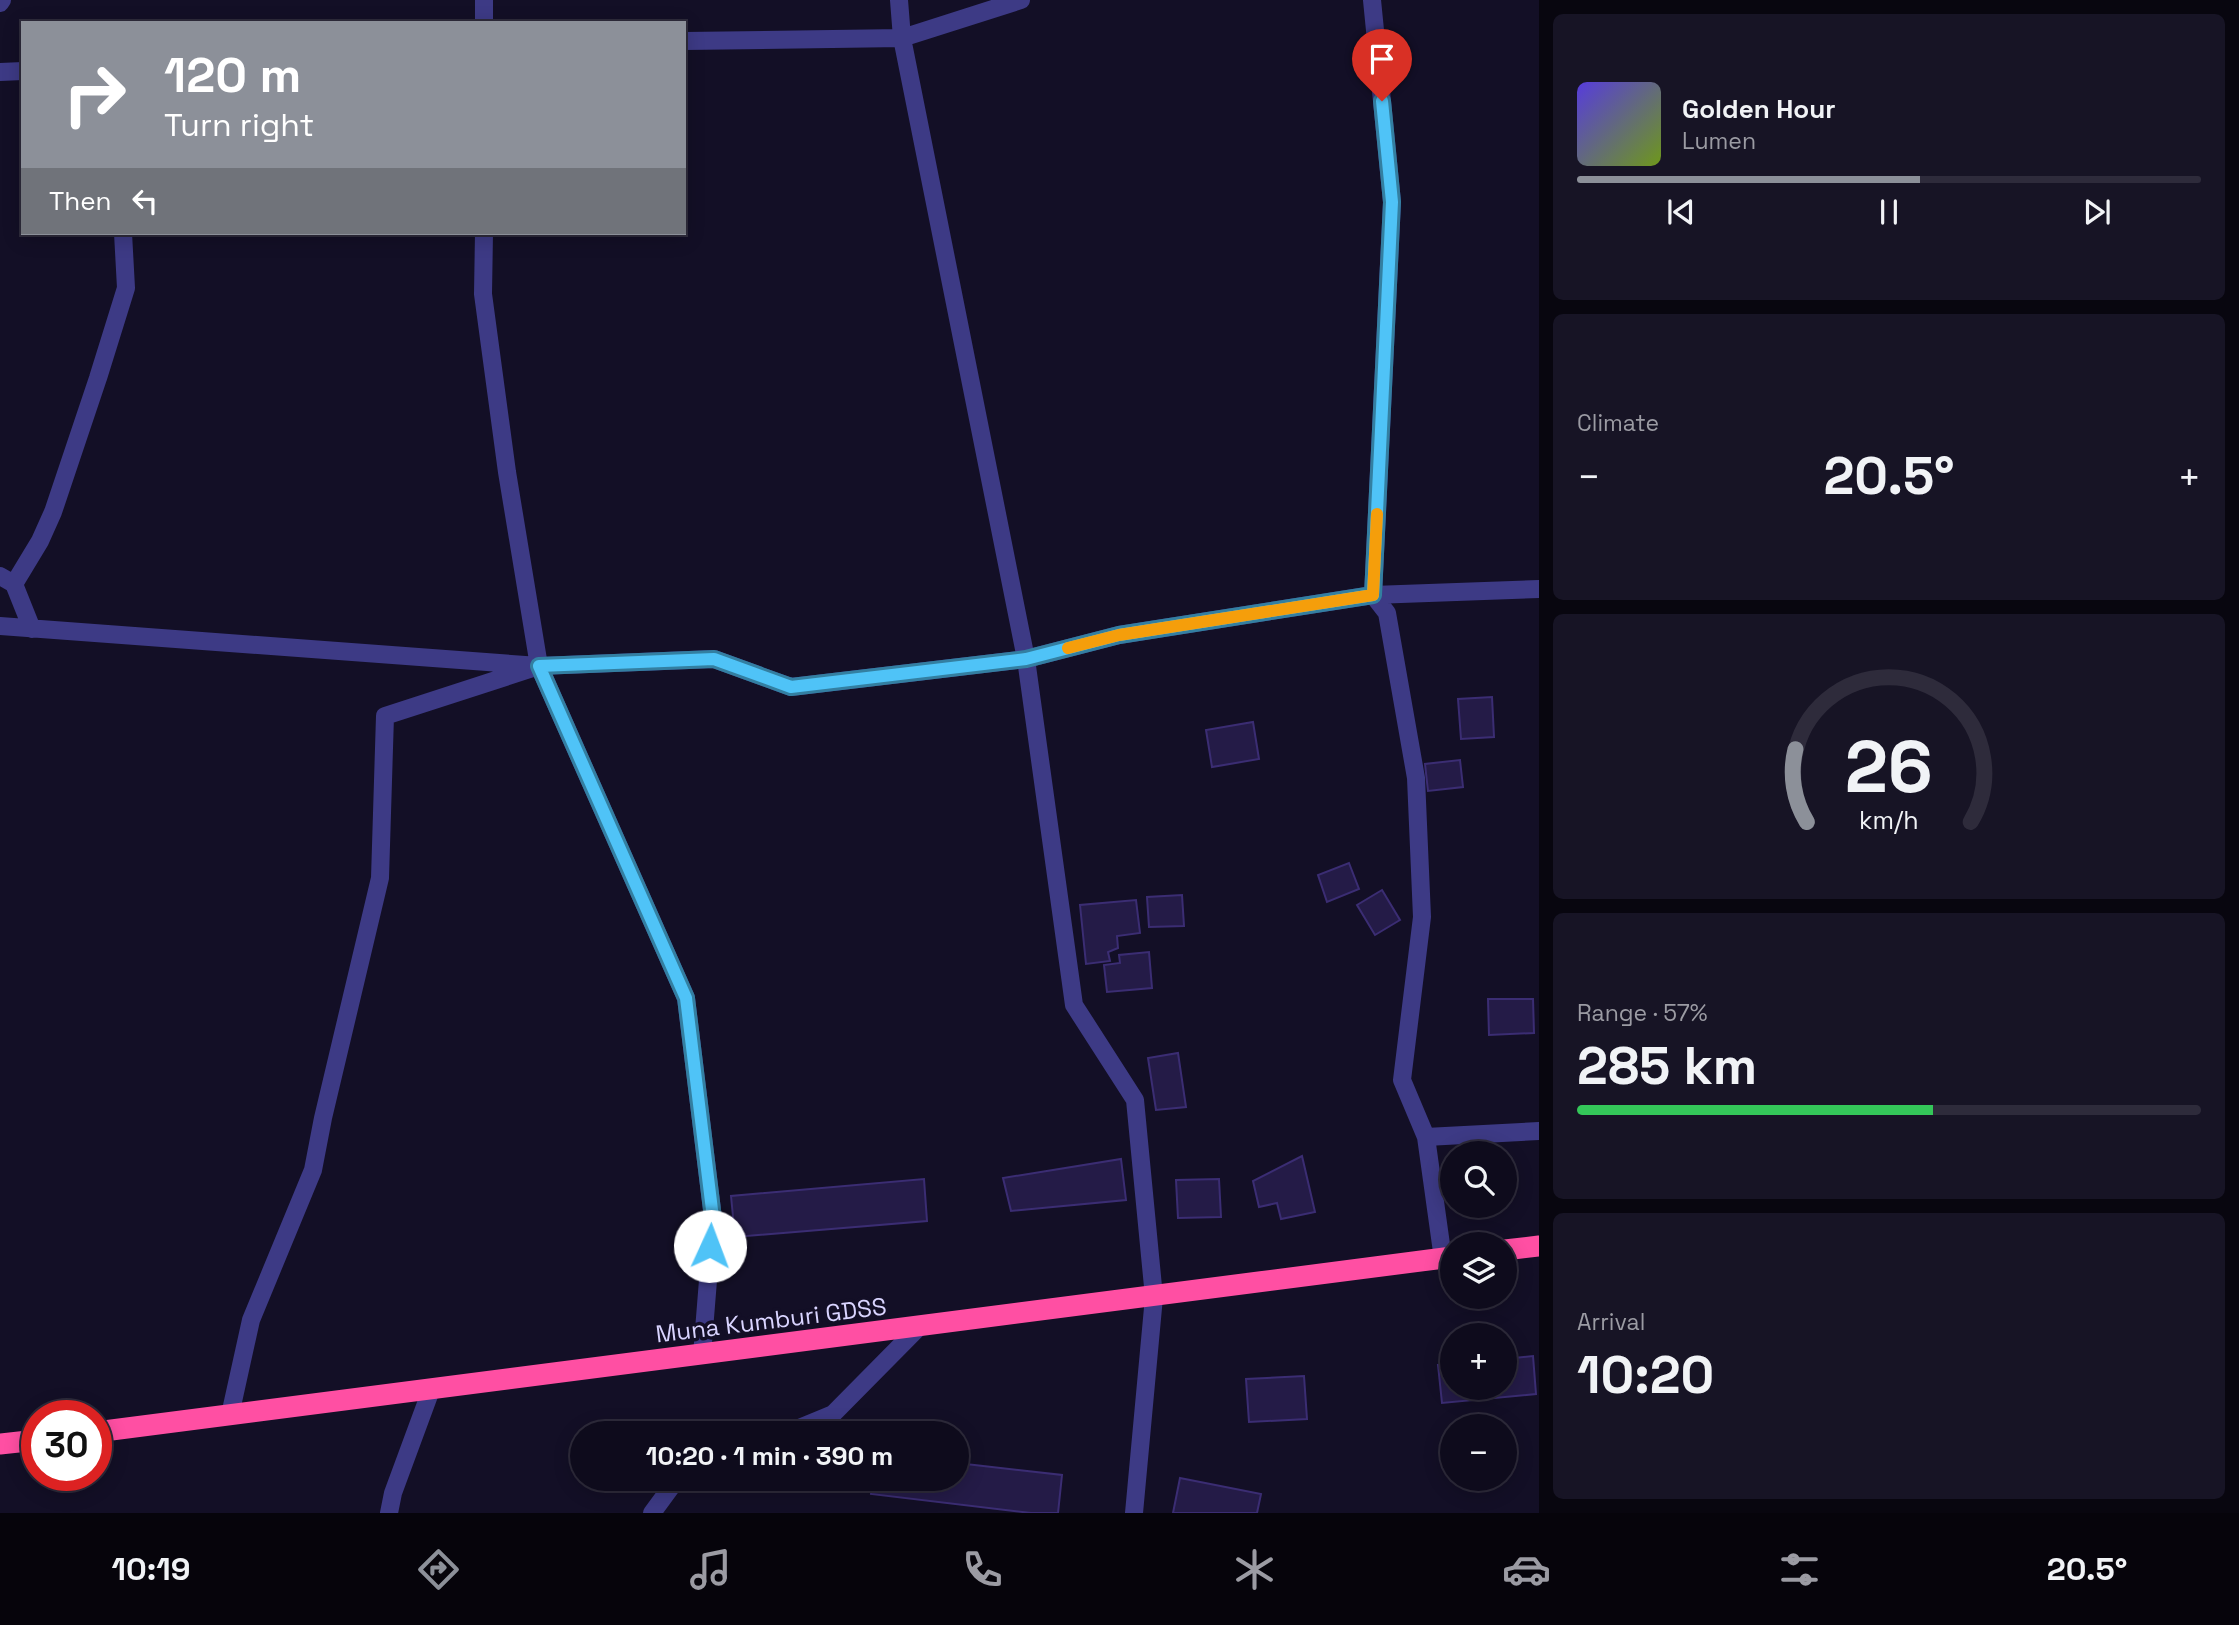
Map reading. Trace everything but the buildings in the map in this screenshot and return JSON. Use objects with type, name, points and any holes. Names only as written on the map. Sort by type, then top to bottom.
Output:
[{"type":"highway","points":[[1517,1248],[1539,1245]]},
{"type":"highway","name":"Muna Kumburi GDSS","points":[[112,1430],[1440,1259]]},
{"type":"highway","points":[[0,1444],[21,1442]]},
{"type":"street","points":[[484,0],[484,21]]},
{"type":"street","points":[[899,0],[902,38],[1026,659],[1074,1005],[1135,1100],[1154,1297],[1133,1513]]},
{"type":"street","points":[[686,41],[902,38],[1021,0]]},
{"type":"street","points":[[1372,0],[1392,202],[1373,595],[1387,613],[1416,778],[1422,917],[1402,1080],[1426,1137],[1443,1232]]},
{"type":"street","points":[[0,72],[21,71]]},
{"type":"street","points":[[32,629],[7,580],[40,541],[53,512],[126,288],[123,235]]},
{"type":"street","points":[[484,235],[487,321],[507,472],[539,666],[686,998],[713,1218],[702,1355]]},
{"type":"street","points":[[0,626],[539,666],[714,659],[791,687],[1026,659],[1119,635],[1373,595],[1539,589]]},
{"type":"street","points":[[230,1415],[251,1320],[313,1170],[380,878],[385,716],[539,666]]},
{"type":"street","points":[[1426,1137],[1539,1131]]},
{"type":"street","points":[[817,1421],[834,1414],[919,1327]]},
{"type":"street","points":[[389,1513],[393,1493],[430,1390]]},
{"type":"street","points":[[652,1513],[668,1491]]},
{"type":"slow traffic","points":[[1068,648],[1119,635],[1373,595],[1377,514]]},
{"type":"route","points":[[710,1246],[713,1218],[686,998],[539,666],[714,659],[791,687],[1026,659],[1119,635],[1373,595],[1392,202],[1382,101]]}]
